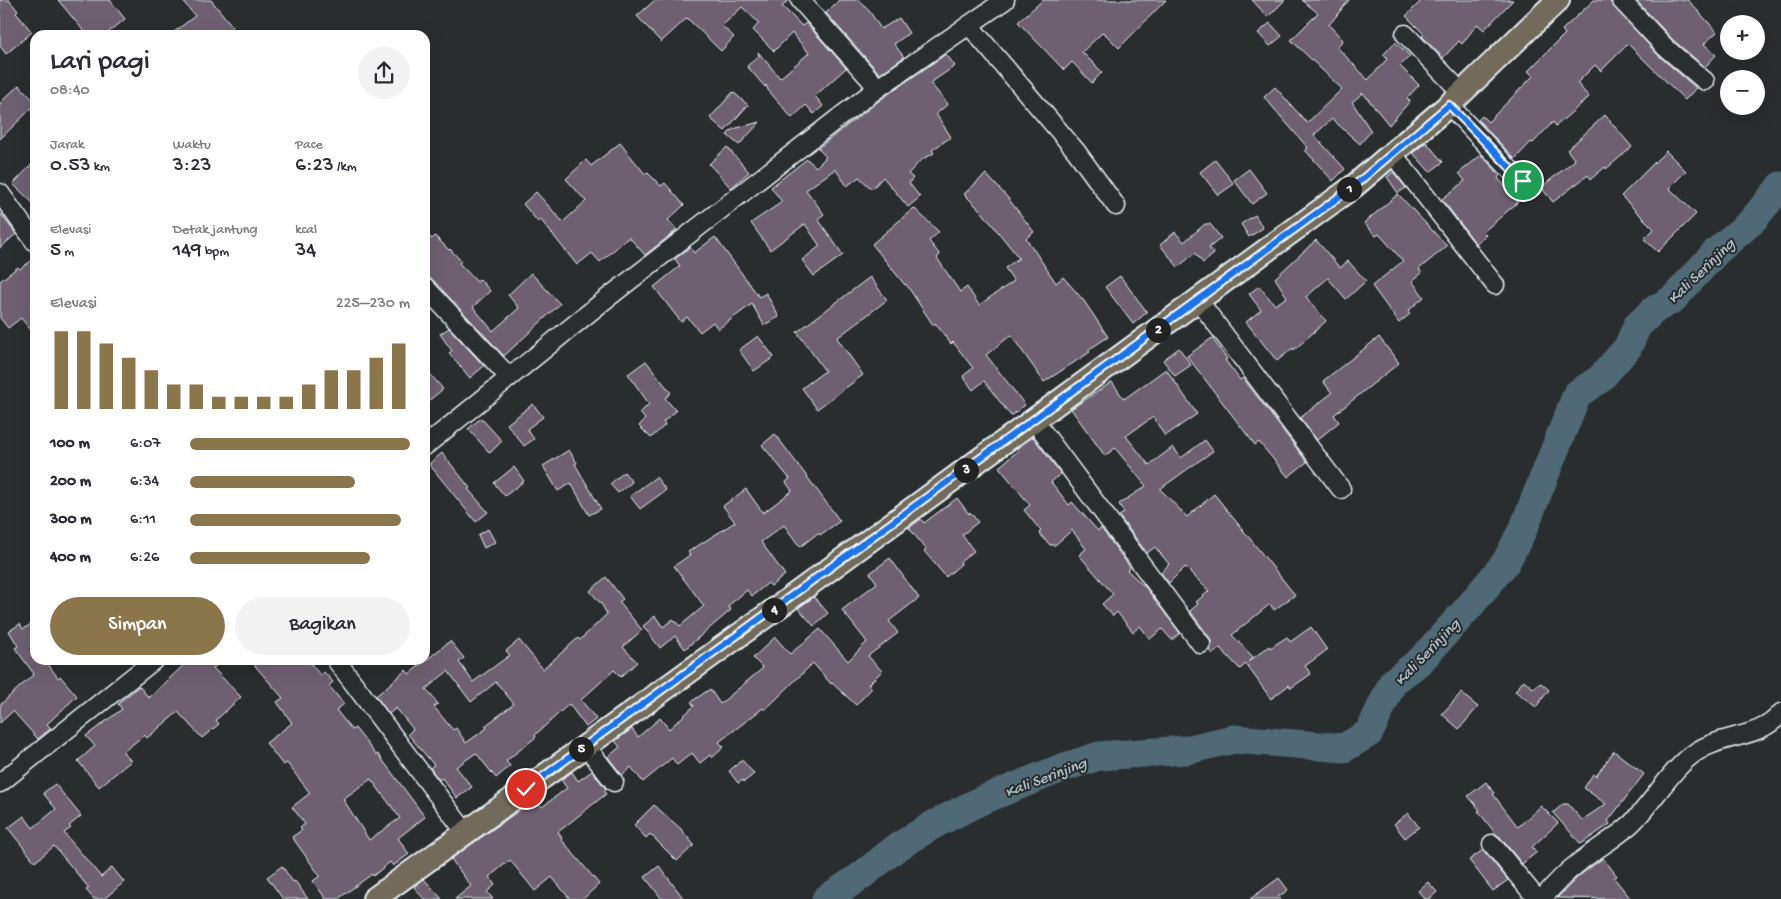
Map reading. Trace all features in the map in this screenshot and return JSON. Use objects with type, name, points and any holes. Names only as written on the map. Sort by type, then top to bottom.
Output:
[{"type":"main road","points":[[374,899],[1354,186],[1455,99],[1558,0]]},
{"type":"street","points":[[800,0],[878,88]]},
{"type":"street","points":[[430,442],[709,218],[878,88],[1005,0]]},
{"type":"street","points":[[1621,0],[1666,48],[1705,82]]},
{"type":"street","points":[[969,25],[1076,151],[1116,206]]},
{"type":"street","points":[[1405,34],[1517,177],[1528,184],[1534,185]]},
{"type":"street","points":[[1392,153],[1495,285]]},
{"type":"street","points":[[0,193],[30,235]]},
{"type":"street","points":[[430,292],[509,377]]},
{"type":"street","points":[[1198,300],[1341,490]]},
{"type":"street","points":[[1034,420],[1201,644]]},
{"type":"street","points":[[0,783],[148,665]]},
{"type":"street","points":[[340,665],[466,833]]},
{"type":"street","points":[[1542,899],[1567,872],[1630,824],[1646,808],[1680,766],[1694,753],[1714,743],[1760,729],[1781,713]]},
{"type":"street","points":[[586,746],[614,782]]},
{"type":"street","points":[[1492,844],[1537,899]]},
{"type":"building","points":[[0,0],[9,0],[18,11],[16,13],[30,30],[30,34],[6,54],[0,46]]},
{"type":"building","points":[[58,0],[110,0],[125,19],[111,30],[83,30]]},
{"type":"building","points":[[182,0],[211,0],[233,27],[229,30],[177,30],[195,16]]},
{"type":"building","points":[[655,0],[789,0],[782,6],[802,26],[806,23],[846,68],[815,96],[823,106],[814,114],[806,105],[792,118],[768,90],[766,85],[765,87],[747,66],[759,56],[758,52],[780,78],[809,53],[792,33],[774,51],[753,30],[759,23],[742,7],[722,26],[734,37],[721,51],[687,18],[661,42],[637,16]]},
{"type":"building","points":[[839,0],[859,0],[870,12],[881,29],[899,18],[909,33],[894,44],[904,57],[880,74],[826,13]]},
{"type":"building","points":[[1043,0],[1166,0],[1119,48],[1103,32],[1082,52],[1102,72],[1092,83],[1072,62],[1064,70],[1018,22]]},
{"type":"building","points":[[1252,0],[1285,0],[1268,17]]},
{"type":"building","points":[[1302,0],[1349,0],[1329,25],[1343,40],[1337,47],[1368,80],[1387,59],[1383,55],[1395,42],[1410,56],[1400,66],[1419,85],[1407,98],[1410,101],[1389,125],[1363,93],[1352,102],[1371,131],[1360,144],[1332,119],[1314,135],[1345,169],[1333,181],[1305,150],[1308,148],[1264,97],[1275,87],[1307,123],[1342,89],[1291,40],[1318,13]]},
{"type":"building","points":[[1422,0],[1513,0],[1484,30],[1477,24],[1462,44],[1459,41],[1443,58],[1422,36],[1424,34],[1406,16]]},
{"type":"building","points":[[1594,0],[1608,0],[1658,55],[1696,88],[1685,100],[1628,44],[1601,71],[1595,65],[1577,83],[1589,97],[1556,126],[1553,122],[1515,159],[1478,120],[1482,116],[1488,122],[1533,76],[1528,71],[1565,34],[1562,30]]},
{"type":"building","points":[[1636,0],[1688,0],[1717,32],[1704,44],[1716,55],[1705,67],[1673,40]]},
{"type":"building","points":[[1270,23],[1282,36],[1270,46],[1258,33]]},
{"type":"building","points":[[946,54],[955,66],[930,83],[948,104],[936,114],[951,137],[932,150],[934,153],[921,160],[908,174],[913,178],[909,183],[920,197],[908,207],[883,177],[872,189],[859,177],[847,186],[836,170],[834,170],[806,190],[824,214],[818,219],[843,255],[814,276],[802,260],[820,246],[805,224],[770,250],[751,223],[782,202],[771,187],[807,159],[816,167],[826,157],[818,148],[884,97]]},
{"type":"building","points":[[19,85],[30,97],[30,110],[0,139],[0,103]]},
{"type":"building","points":[[733,92],[748,105],[725,131],[710,118]]},
{"type":"building","points":[[1605,115],[1632,147],[1606,169],[1605,167],[1591,179],[1588,175],[1553,202],[1543,190],[1544,185],[1575,160],[1567,150]]},
{"type":"building","points":[[760,122],[739,145],[727,135],[733,129]]},
{"type":"building","points":[[1426,142],[1443,162],[1430,172],[1413,153]]},
{"type":"building","points":[[620,143],[645,174],[647,172],[661,186],[665,183],[684,205],[668,220],[677,230],[645,255],[629,237],[600,262],[592,253],[577,265],[541,220],[538,222],[523,204],[536,192],[563,222],[586,201],[566,179],[586,160],[591,166]]},
{"type":"building","points":[[727,147],[749,172],[731,188],[709,164]]},
{"type":"building","points":[[1666,151],[1686,171],[1669,188],[1696,214],[1658,252],[1644,239],[1654,229],[1621,196]]},
{"type":"building","points":[[1481,155],[1500,175],[1498,178],[1518,202],[1483,232],[1486,235],[1476,244],[1442,199],[1465,181],[1459,173]]},
{"type":"building","points":[[1215,160],[1234,184],[1218,195],[1200,172]]},
{"type":"building","points":[[30,166],[30,200],[13,184]]},
{"type":"building","points":[[1249,169],[1267,193],[1252,204],[1234,180]]},
{"type":"building","points":[[1393,172],[1406,188],[1398,193],[1387,177]]},
{"type":"building","points":[[986,174],[1007,197],[1034,232],[1026,238],[1056,283],[1063,277],[1084,301],[1108,337],[1088,350],[1090,352],[1044,382],[1011,335],[986,355],[1025,405],[1011,416],[984,381],[973,390],[963,376],[973,368],[953,342],[951,344],[935,323],[933,325],[906,284],[872,244],[914,208],[939,232],[929,241],[940,255],[937,258],[960,292],[967,287],[979,305],[1014,281],[1005,268],[1019,258],[982,212],[964,194]]},
{"type":"building","points":[[1398,194],[1447,246],[1419,269],[1422,273],[1412,281],[1424,297],[1408,311],[1410,314],[1399,323],[1372,286],[1403,261],[1379,234],[1376,236],[1364,223]]},
{"type":"building","points":[[0,213],[16,234],[0,248]]},
{"type":"building","points":[[1255,215],[1263,228],[1249,237],[1241,224]]},
{"type":"building","points":[[1205,224],[1210,224],[1221,238],[1209,248],[1214,254],[1203,263],[1195,253],[1178,267],[1160,245],[1175,232],[1184,242]]},
{"type":"building","points":[[435,236],[461,261],[459,263],[477,282],[480,279],[490,291],[473,307],[493,331],[519,308],[508,295],[531,273],[560,304],[504,356],[430,279],[430,237],[432,239]]},
{"type":"building","points":[[715,237],[759,297],[766,293],[779,317],[764,325],[752,304],[718,329],[713,322],[700,332],[687,317],[681,322],[654,287],[680,266],[675,259],[690,247],[694,253]]},
{"type":"building","points":[[1316,240],[1340,268],[1348,261],[1366,281],[1346,299],[1328,278],[1306,297],[1326,321],[1294,350],[1293,348],[1277,361],[1246,322],[1261,310],[1249,294],[1259,286],[1275,305],[1287,297],[1275,278]]},
{"type":"building","points":[[30,262],[30,329],[21,318],[8,328],[0,318],[0,281],[18,267],[20,269]]},
{"type":"building","points":[[1120,276],[1147,312],[1133,324],[1105,287]]},
{"type":"building","points":[[870,277],[887,300],[837,338],[863,375],[817,409],[802,388],[825,371],[797,332]]},
{"type":"building","points":[[449,328],[484,366],[470,378],[449,353],[452,351],[440,334]]},
{"type":"building","points":[[758,336],[774,357],[754,371],[739,350]]},
{"type":"building","points":[[1379,337],[1399,363],[1334,415],[1339,422],[1317,440],[1300,418],[1332,393],[1323,381]]},
{"type":"building","points":[[1212,338],[1240,380],[1243,378],[1307,462],[1288,477],[1259,442],[1255,445],[1187,356]]},
{"type":"building","points":[[1179,348],[1191,365],[1175,376],[1163,360]]},
{"type":"building","points":[[646,361],[671,393],[665,398],[676,411],[663,422],[665,425],[651,438],[639,426],[645,419],[640,413],[649,404],[628,374]]},
{"type":"building","points":[[1166,369],[1197,414],[1165,436],[1153,417],[1126,436],[1149,465],[1173,447],[1181,458],[1205,440],[1213,451],[1160,489],[1187,517],[1214,494],[1295,595],[1274,610],[1270,604],[1232,635],[1253,657],[1248,662],[1269,646],[1270,648],[1287,637],[1290,642],[1311,627],[1327,650],[1305,666],[1311,674],[1291,688],[1289,685],[1271,699],[1246,664],[1240,669],[1220,648],[1213,654],[1210,650],[1212,643],[1210,638],[1190,611],[1198,604],[1196,602],[1209,591],[1185,567],[1169,583],[1161,573],[1169,564],[1155,547],[1147,553],[1119,516],[1124,513],[1119,504],[1146,486],[1115,448],[1105,456],[1071,409],[1112,382],[1124,399]]},
{"type":"building","points":[[430,374],[443,389],[430,400]]},
{"type":"building","points":[[533,404],[543,417],[527,429],[534,439],[524,446],[507,424]]},
{"type":"building","points":[[481,418],[502,441],[490,453],[468,429]]},
{"type":"building","points":[[775,434],[840,521],[820,535],[818,533],[800,547],[784,525],[761,542],[785,575],[771,586],[768,583],[752,596],[747,590],[728,606],[731,610],[685,649],[675,636],[660,648],[643,626],[655,616],[663,627],[673,619],[680,626],[704,606],[674,566],[690,555],[688,552],[735,522],[723,506],[746,489],[763,513],[792,491],[786,482],[790,479],[762,445]]},
{"type":"building","points":[[1033,437],[1061,474],[1051,482],[1069,505],[1072,502],[1098,531],[1101,528],[1129,566],[1130,568],[1127,570],[1146,588],[1180,633],[1172,640],[1162,629],[1150,639],[1140,626],[1133,632],[1117,612],[1113,616],[1102,604],[1113,594],[1079,555],[1086,549],[1072,530],[1055,545],[1050,545],[1039,533],[1041,531],[1024,510],[1030,505],[999,467],[1019,450],[1017,448]]},
{"type":"building","points":[[569,450],[601,509],[589,515],[571,483],[558,491],[543,466]]},
{"type":"building","points":[[442,453],[470,488],[468,489],[488,512],[476,522],[430,463]]},
{"type":"building","points":[[514,467],[524,481],[505,496],[494,483]]},
{"type":"building","points":[[624,472],[632,482],[618,493],[610,484]]},
{"type":"building","points":[[656,477],[666,490],[640,509],[630,496]]},
{"type":"building","points":[[957,498],[969,514],[970,512],[978,522],[962,535],[974,551],[946,577],[924,551],[926,549],[909,528],[921,519],[924,523]]},
{"type":"building","points":[[488,529],[495,542],[484,548],[478,535]]},
{"type":"building","points":[[890,558],[919,598],[889,621],[898,633],[868,656],[882,671],[868,685],[872,688],[856,705],[831,684],[813,663],[765,710],[763,708],[719,742],[724,747],[712,758],[710,755],[700,763],[692,753],[677,765],[672,758],[643,782],[631,767],[622,775],[608,757],[620,747],[615,741],[632,729],[638,737],[660,718],[669,729],[694,706],[691,702],[710,689],[720,704],[763,668],[753,658],[775,637],[790,654],[820,629],[848,661],[867,642],[842,610],[877,583],[870,573]]},
{"type":"building","points":[[606,577],[623,599],[619,602],[642,630],[623,647],[637,662],[621,677],[614,670],[581,700],[596,719],[586,727],[569,704],[535,735],[536,737],[506,761],[510,766],[496,778],[476,753],[456,767],[472,787],[457,798],[442,778],[439,780],[430,768],[434,765],[408,734],[413,729],[396,708],[389,714],[376,696],[406,670],[409,674],[420,665],[430,665],[430,657],[450,641],[464,658],[459,662],[473,682],[510,655],[506,651],[519,640],[543,669],[578,638],[580,640],[607,614],[590,591]],"holes":[[[448,671],[471,702],[496,682],[514,704],[485,726],[487,728],[466,743],[456,728],[453,730],[434,707],[438,704],[426,689]]]},
{"type":"building","points":[[814,597],[828,613],[814,626],[798,608]]},
{"type":"building","points":[[20,624],[23,629],[30,625],[30,665],[49,665],[58,678],[60,676],[77,696],[47,724],[51,728],[38,739],[13,711],[0,723],[0,705],[34,674],[15,648],[18,646],[9,631]]},
{"type":"building","points":[[184,665],[217,665],[213,668],[241,697],[216,720],[219,724],[202,738],[178,712],[147,738],[144,735],[123,752],[131,761],[99,787],[78,761],[95,746],[86,736],[122,709],[118,704],[139,686],[149,698]]},
{"type":"building","points":[[254,665],[312,665],[320,675],[324,672],[333,682],[329,686],[344,704],[336,710],[352,730],[355,728],[376,755],[378,754],[425,817],[398,838],[409,854],[393,866],[390,862],[373,876],[372,874],[338,899],[326,899],[313,881],[320,876],[292,837],[302,830],[300,828],[305,824],[292,807],[310,793],[287,763],[283,765],[266,743],[292,723],[277,702],[283,698]],"holes":[[[371,779],[400,818],[369,840],[343,799]]]},
{"type":"building","points":[[1524,680],[1533,688],[1541,683],[1549,690],[1536,707],[1515,691]]},
{"type":"building","points":[[1461,693],[1478,707],[1459,729],[1442,714]]},
{"type":"building","points":[[1614,751],[1644,774],[1608,821],[1610,824],[1581,844],[1553,813],[1563,804],[1568,804],[1582,820],[1606,804],[1584,788],[1593,774],[1596,776]]},
{"type":"building","points":[[742,760],[754,774],[744,782],[743,780],[738,783],[729,771]]},
{"type":"building","points":[[592,771],[606,789],[604,791],[606,794],[558,832],[561,839],[599,884],[583,899],[570,899],[552,877],[535,891],[510,860],[489,877],[495,885],[487,892],[493,899],[455,899],[471,886],[451,859],[535,799],[542,807],[567,788],[561,780],[572,772],[578,781]]},
{"type":"building","points":[[1486,782],[1518,827],[1541,806],[1558,823],[1532,847],[1537,852],[1522,864],[1496,834],[1468,796]]},
{"type":"building","points":[[55,784],[81,816],[64,833],[101,877],[112,867],[124,882],[104,899],[94,899],[86,890],[89,888],[54,846],[35,862],[8,828],[24,816],[33,828],[56,809],[43,793]]},
{"type":"building","points":[[654,805],[681,829],[694,845],[677,861],[650,834],[646,838],[634,825]]},
{"type":"building","points":[[1408,813],[1419,827],[1405,838],[1394,824]]},
{"type":"building","points":[[1483,850],[1508,880],[1493,891],[1469,860]]},
{"type":"building","points":[[1603,858],[1617,876],[1614,878],[1631,899],[1557,898],[1579,876]]},
{"type":"building","points":[[282,866],[308,899],[283,899],[267,877]]},
{"type":"building","points":[[659,866],[684,899],[662,899],[645,877]]},
{"type":"building","points":[[1279,878],[1288,890],[1278,897],[1280,899],[1250,899]]},
{"type":"building","points":[[424,879],[442,899],[424,899],[414,887]]},
{"type":"building","points":[[1428,882],[1437,892],[1429,899],[1425,899],[1418,891]]},
{"type":"waterway","name":"Kali Serinjing","points":[[826,899],[861,876],[896,848],[933,825],[980,801],[1062,768],[1099,756],[1186,750],[1234,739],[1344,748],[1369,733],[1393,682],[1420,661],[1469,607],[1506,562],[1524,527],[1577,394],[1600,379],[1628,347],[1637,326],[1654,310],[1673,299],[1717,251],[1751,222],[1781,186]]},
{"type":"route","points":[[526,789],[1354,186],[1449,105],[1517,177],[1523,181]]}]
